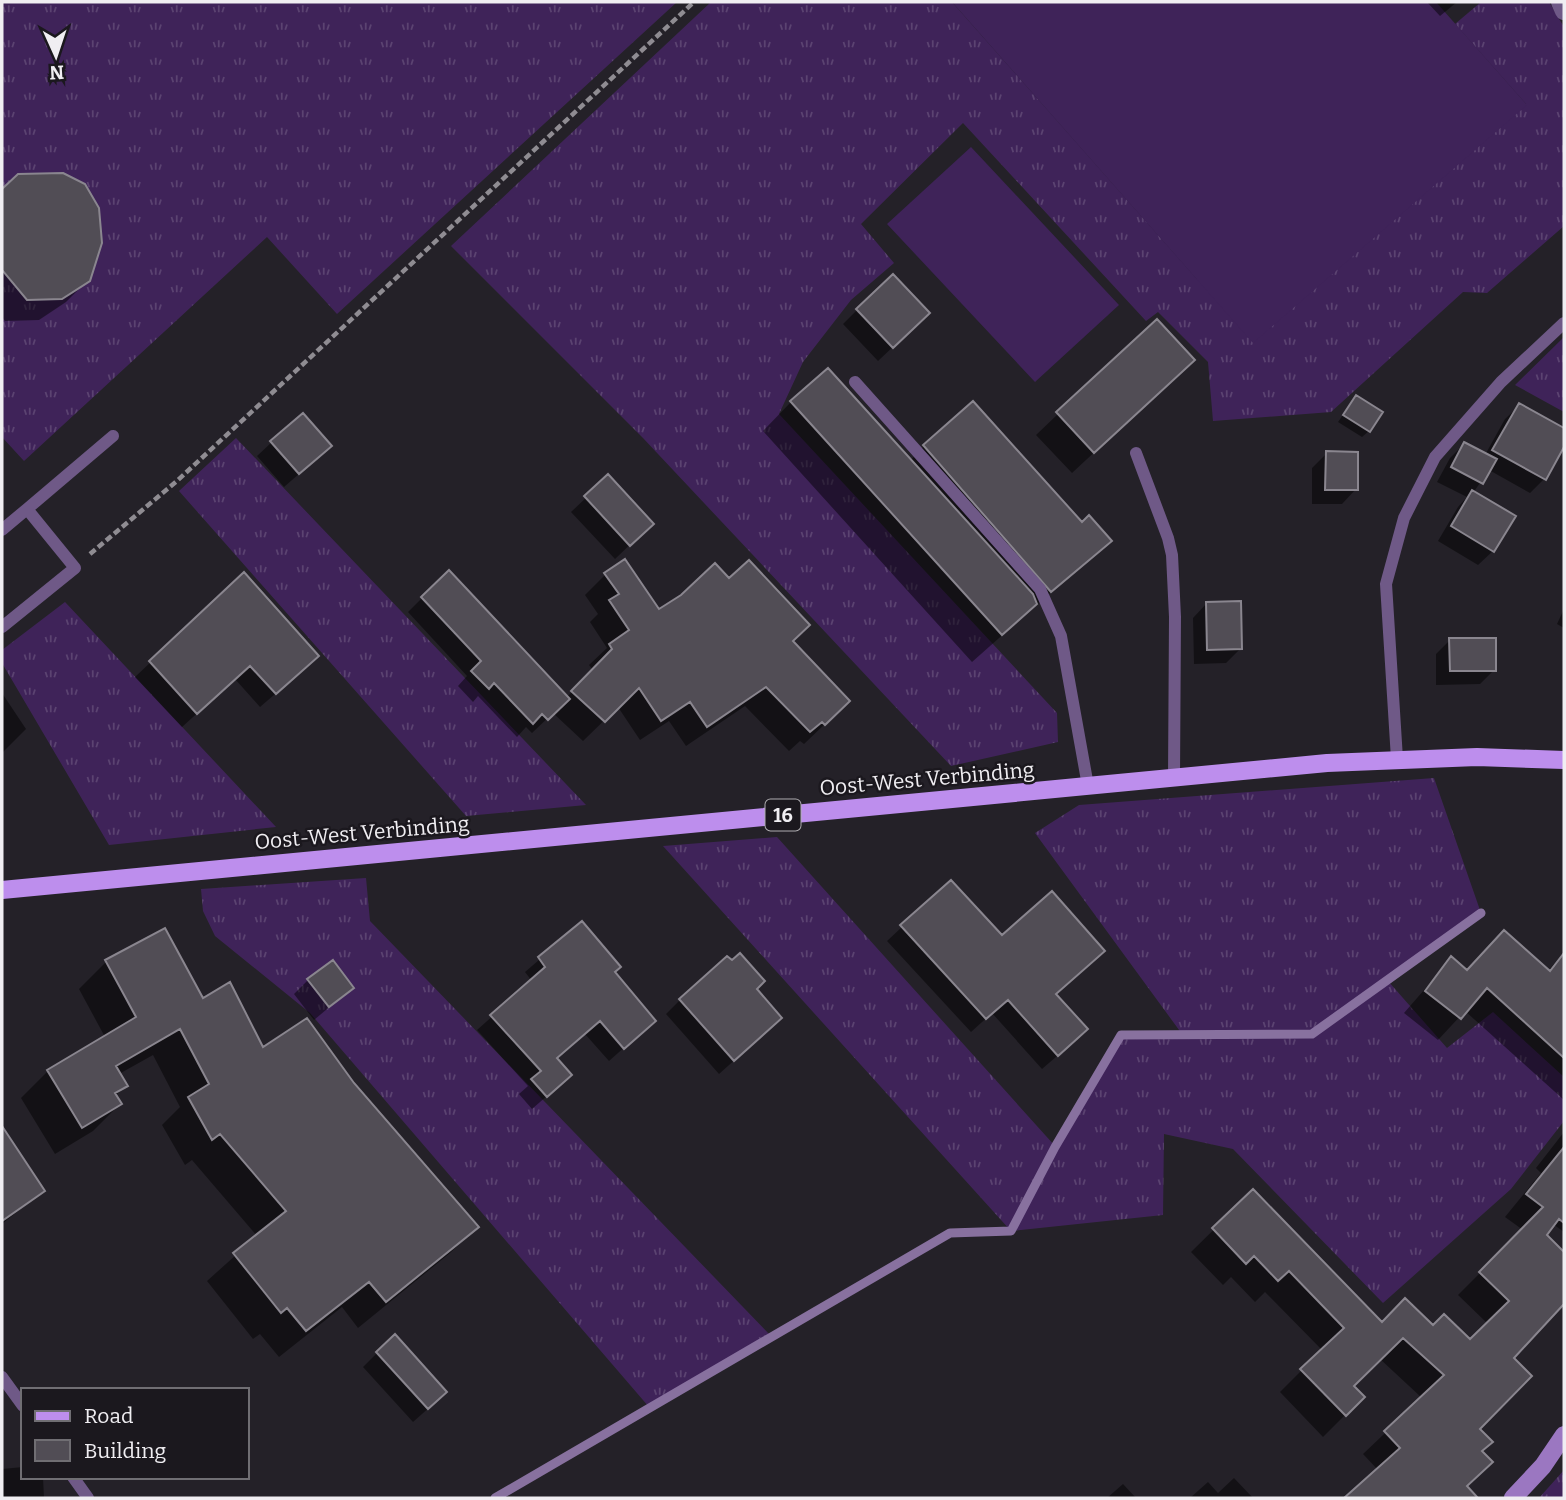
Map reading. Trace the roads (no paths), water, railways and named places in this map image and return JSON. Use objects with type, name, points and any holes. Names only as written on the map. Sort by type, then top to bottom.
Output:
[{"type":"main road","name":"Oost-West Verbinding","points":[[2,890],[1397,759],[1564,760]]},
{"type":"main road","points":[[1513,1498],[1543,1466],[1564,1435]]},
{"type":"street","points":[[1560,2],[1564,11]]},
{"type":"lane","points":[[1397,759],[1386,584],[1404,518],[1435,457],[1502,382],[1564,323]]},
{"type":"lane","points":[[855,382],[1040,589],[1061,636],[1088,786]]},
{"type":"lane","points":[[2,530],[113,436]]},
{"type":"lane","points":[[1136,453],[1172,555],[1175,617],[1174,778]]},
{"type":"lane","points":[[2,627],[75,568],[27,509]]},
{"type":"lane","points":[[2,1377],[21,1403]]},
{"type":"lane","points":[[74,1479],[88,1498]]},
{"type":"waterway","points":[[495,1498],[950,1233],[1011,1231],[1055,1147],[1121,1035],[1312,1034],[1481,913]]}]
